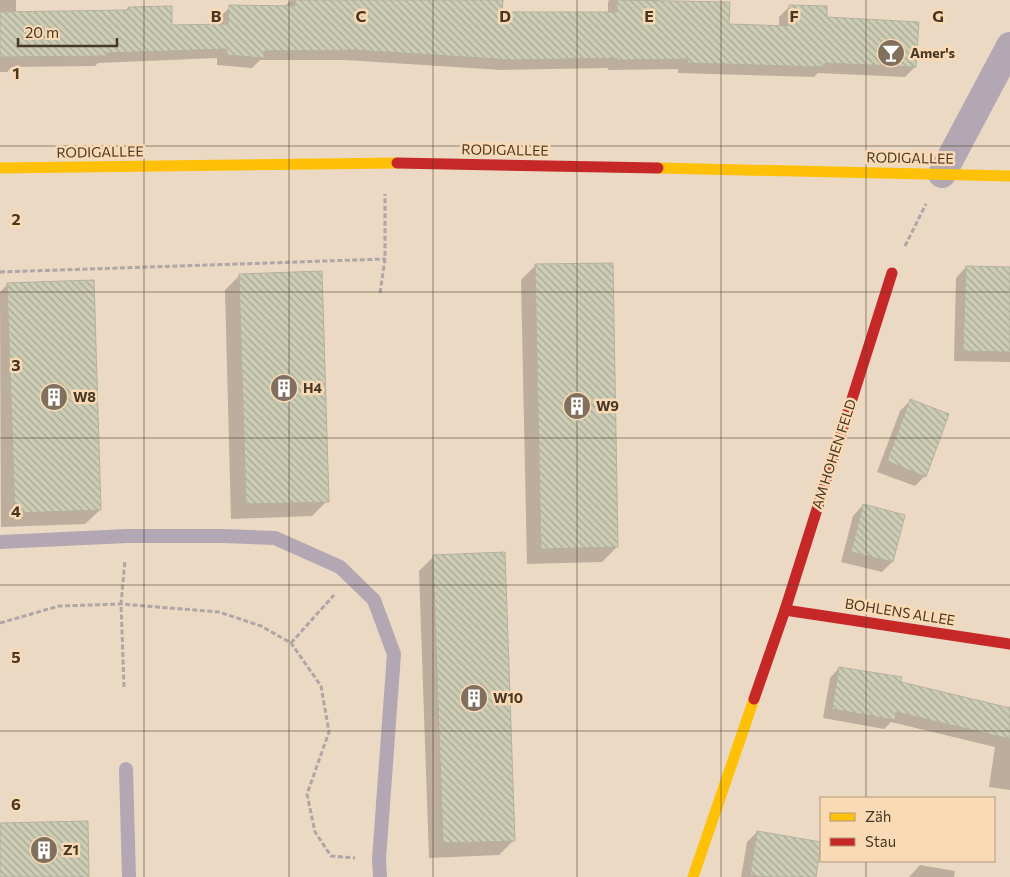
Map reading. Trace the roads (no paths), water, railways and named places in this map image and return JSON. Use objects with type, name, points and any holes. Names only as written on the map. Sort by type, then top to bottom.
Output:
[{"type":"main road","name":"RODIGALLEE","points":[[0,168],[385,163],[760,169],[1010,176]]},
{"type":"main road","name":"AM HOHEN FELD","points":[[693,877],[785,610],[892,273]]},
{"type":"main road","name":"BOHLENS ALLEE","points":[[785,610],[1010,644]]},
{"type":"street","points":[[942,174],[1010,46]]},
{"type":"lane","points":[[0,542],[127,536],[276,538],[340,567],[374,600],[394,654],[380,877]]},
{"type":"lane","points":[[126,770],[129,877]]},
{"type":"place","name":"Amer's","points":[[891,53]]},
{"type":"place","name":"H4","points":[[284,388]]},
{"type":"place","name":"W8","points":[[54,397]]},
{"type":"place","name":"W9","points":[[577,406]]},
{"type":"place","name":"W10","points":[[474,698]]},
{"type":"place","name":"Z1","points":[[44,850]]}]
